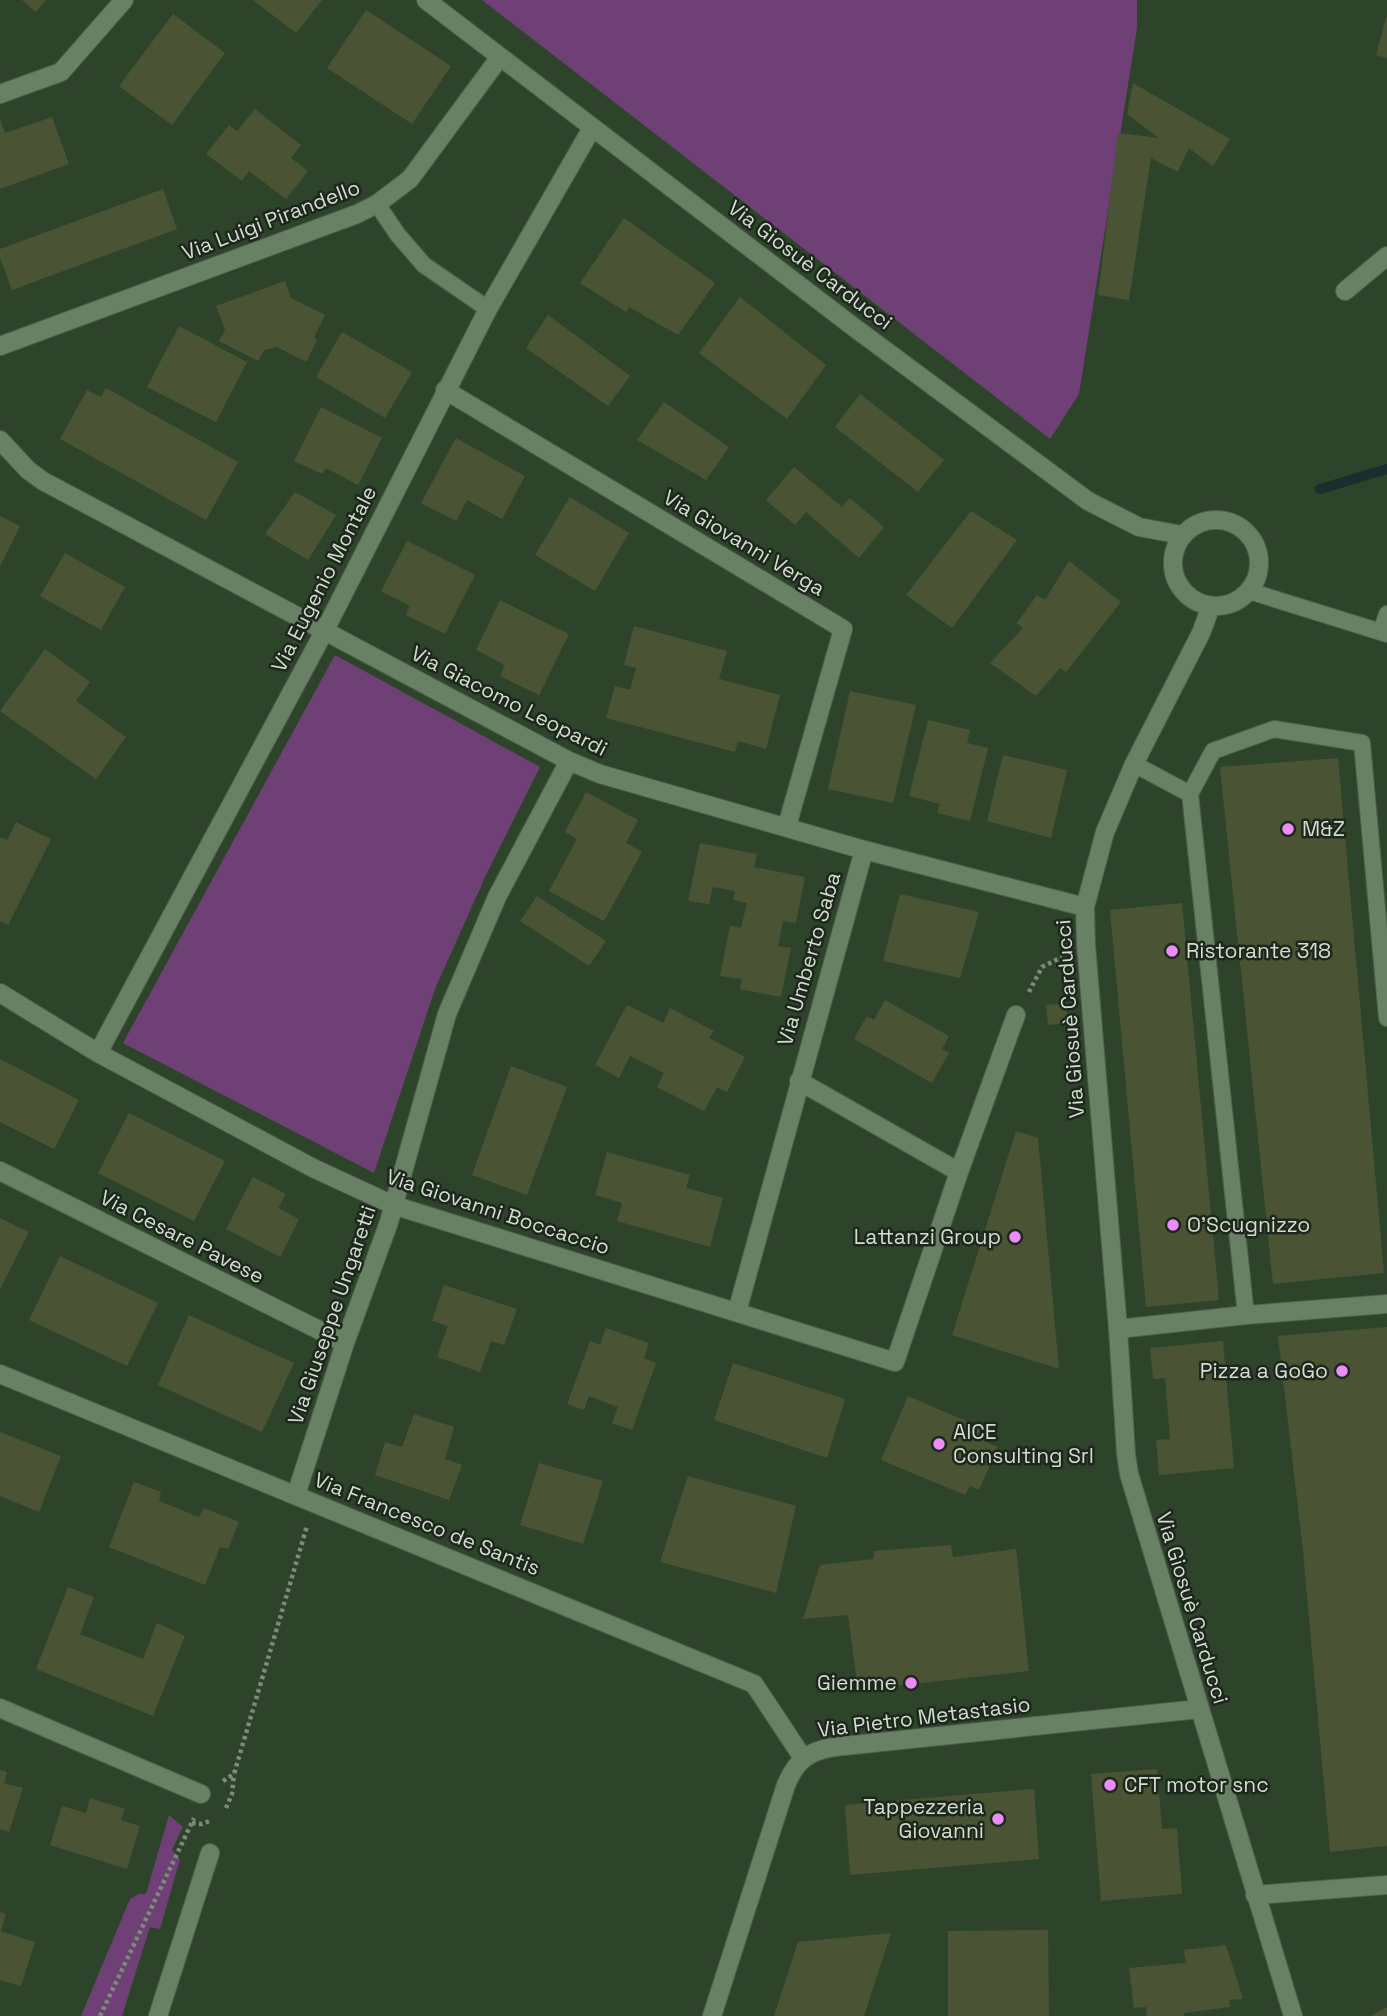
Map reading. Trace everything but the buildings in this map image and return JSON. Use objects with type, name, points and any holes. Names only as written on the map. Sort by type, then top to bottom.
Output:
[{"type":"street","points":[[0,94],[61,72],[124,0]]},
{"type":"street","name":"Via Giosuè Carducci","points":[[426,0],[851,326],[1088,501],[1139,527],[1182,535]]},
{"type":"street","name":"Via Luigi Pirandello","points":[[0,346],[357,214],[377,204],[410,179],[500,57]]},
{"type":"street","name":"Via Eugenio Montale","points":[[98,1053],[325,630],[488,309],[592,128]]},
{"type":"street","points":[[1345,291],[1387,256]]},
{"type":"street","name":"Via Giovanni Verga","points":[[445,390],[843,629],[787,826]]},
{"type":"street","name":"Via Giacomo Leopardi","points":[[0,440],[28,470],[43,481],[569,761],[600,774],[864,850],[1084,907]]},
{"type":"street","points":[[1210,519],[1225,520],[1242,528],[1254,542],[1259,555],[1258,574],[1249,591],[1226,605],[1211,606],[1190,598],[1176,581],[1173,570],[1172,555],[1182,535],[1197,524],[1210,519]]},
{"type":"street","name":"Via Giosuè Carducci","points":[[1211,606],[1202,634],[1133,764],[1105,832],[1084,907],[1086,945],[1129,1474],[1293,2016]]},
{"type":"street","name":"Via Giuseppe Ungaretti","points":[[296,1495],[393,1205],[447,1014],[497,897],[569,761]]},
{"type":"street","name":"Via Umberto Saba","points":[[737,1312],[864,850]]},
{"type":"street","name":"Via Giovanni Boccaccio","points":[[0,993],[98,1053],[313,1168],[393,1205],[895,1362],[959,1172]]},
{"type":"street","points":[[799,1081],[959,1172],[1016,1015]]},
{"type":"street","name":"Via Cesare Pavese","points":[[0,1171],[345,1343]]},
{"type":"street","points":[[1118,1329],[1387,1304]]},
{"type":"street","name":"Via Francesco de Santis","points":[[0,1374],[754,1684],[803,1758]]},
{"type":"street","points":[[0,1707],[201,1794]]},
{"type":"street","name":"Via Pietro Metastasio","points":[[712,2016],[786,1785],[795,1766],[803,1758],[834,1747],[1199,1709]]},
{"type":"street","points":[[158,2016],[210,1853]]},
{"type":"street","points":[[1255,1895],[1387,1885]]},
{"type":"lane","points":[[377,204],[398,235],[424,265],[488,309]]},
{"type":"lane","points":[[1249,591],[1384,633],[1387,614]]},
{"type":"lane","points":[[1246,1315],[1190,794],[1213,751],[1274,729],[1362,743],[1387,1017]]},
{"type":"lane","points":[[1133,764],[1190,794]]},
{"type":"path","points":[[1016,1015],[1042,967],[1086,945]]},
{"type":"path","points":[[100,2016],[192,1823],[201,1794],[234,1774],[314,1502]]},
{"type":"shaded area","points":[[482,0],[1137,0],[1137,28],[1079,394],[1050,439]]},
{"type":"shaded area","points":[[335,655],[540,767],[486,875],[435,989],[374,1173],[123,1043]]},
{"type":"shaded area","points":[[169,1815],[183,1827],[172,1850],[180,1859],[160,1929],[150,1927],[122,2016],[81,2016],[130,1899],[146,1894]]},
{"type":"waterway","points":[[1320,489],[1387,469]]},
{"type":"place","name":"M&Z","points":[[1288,829]]},
{"type":"place","name":"Ristorante 318","points":[[1172,951]]},
{"type":"place","name":"O'Scugnizzo","points":[[1173,1225]]},
{"type":"place","name":"Lattanzi Group","points":[[1015,1237]]},
{"type":"place","name":"Pizza a GoGo","points":[[1342,1371]]},
{"type":"place","name":"AICE Consulting Srl","points":[[939,1444]]},
{"type":"place","name":"Giemme","points":[[911,1683]]},
{"type":"place","name":"CFT motor snc","points":[[1110,1785]]},
{"type":"place","name":"Tappezzeria Giovanni","points":[[998,1819]]}]
